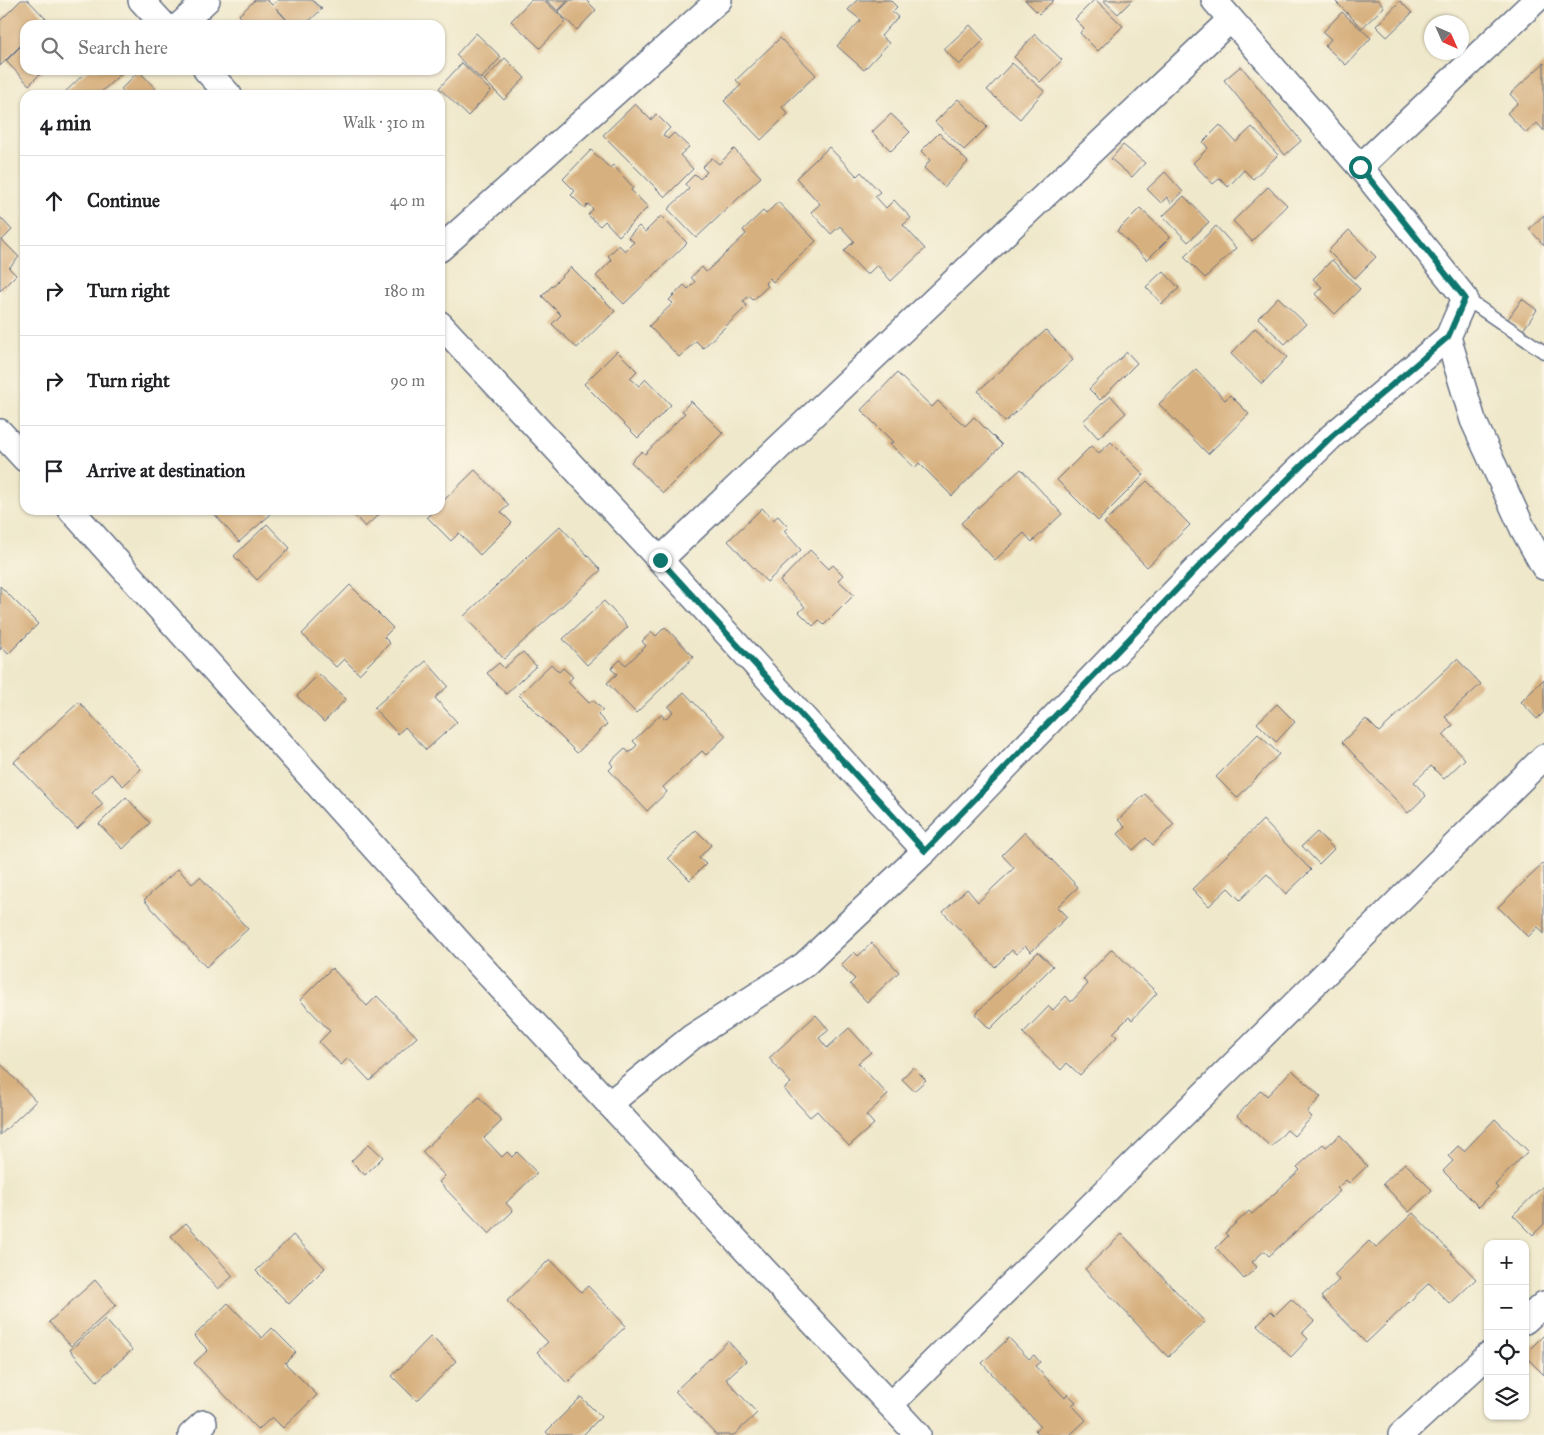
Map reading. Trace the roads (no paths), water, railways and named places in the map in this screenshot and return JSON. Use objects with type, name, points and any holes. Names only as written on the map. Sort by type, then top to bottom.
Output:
[{"type":"street","points":[[141,0],[159,20]]},
{"type":"street","points":[[185,20],[207,0]]},
{"type":"street","points":[[445,245],[719,0]]},
{"type":"street","points":[[610,1104],[692,1037],[804,965],[925,851],[1214,552],[1332,436],[1448,337],[1465,298],[1360,167],[1214,0]]},
{"type":"street","points":[[1360,167],[1536,0]]},
{"type":"street","points":[[660,560],[1230,20]]},
{"type":"street","points":[[211,75],[224,90]]},
{"type":"street","points":[[445,329],[660,560],[925,851]]},
{"type":"street","points":[[1448,337],[1473,420],[1523,529],[1544,567]]},
{"type":"street","points":[[0,432],[20,454]]},
{"type":"street","points":[[76,515],[476,960],[918,1435]]},
{"type":"street","points":[[890,1405],[1544,756]]},
{"type":"street","points":[[1529,1317],[1544,1304]]},
{"type":"street","points":[[1401,1435],[1484,1359]]},
{"type":"lane","points":[[1465,298],[1544,352]]}]
